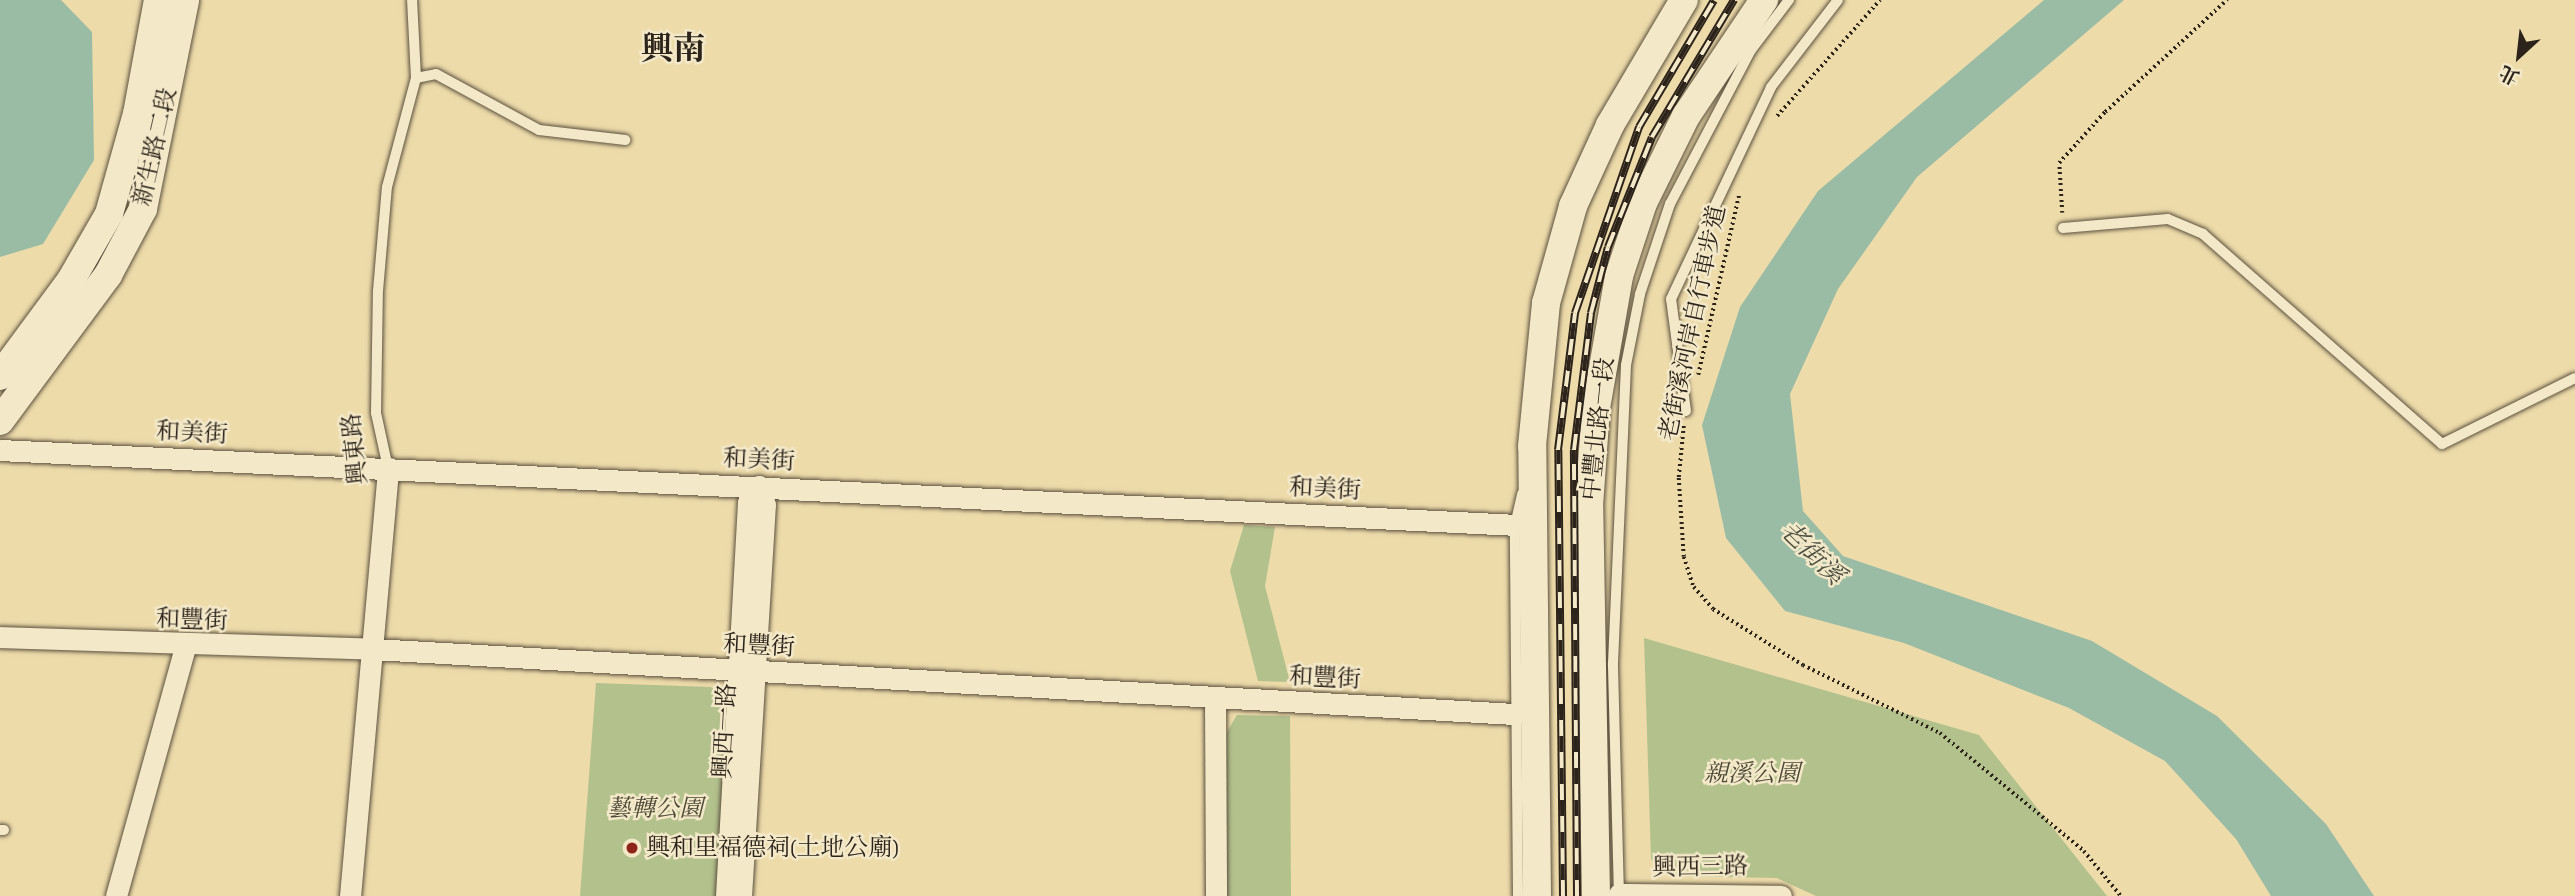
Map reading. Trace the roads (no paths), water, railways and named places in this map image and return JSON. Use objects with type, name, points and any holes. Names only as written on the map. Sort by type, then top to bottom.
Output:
[{"type":"main road","name":"新生路二段","points":[[0,376],[71,280],[109,214],[137,114],[158,0]]},
{"type":"main road","name":"新生路二段","points":[[0,421],[108,275],[142,209],[185,0]]},
{"type":"main road","points":[[1537,896],[1532,446],[1546,303],[1573,206],[1634,76],[1684,0]]},
{"type":"main road","name":"中豐北路一段","points":[[1611,895],[1589,506],[1596,408],[1619,276],[1643,203],[1686,116],[1764,0]]},
{"type":"street","name":"和美街","points":[[0,450],[1515,525]]},
{"type":"street","name":"興東路","points":[[350,896],[388,468]]},
{"type":"street","name":"興西一路","points":[[741,896],[747,671],[765,505],[759,486]]},
{"type":"street","name":"和豐街","points":[[0,637],[186,647],[373,649],[1515,714]]},
{"type":"street","points":[[116,896],[186,647]]},
{"type":"street","points":[[726,896],[747,671]]},
{"type":"street","points":[[1215,699],[1216,896]]},
{"type":"street","name":"興西三路","points":[[1611,895],[1781,896]]},
{"type":"lane","name":"興東路","points":[[388,468],[376,413],[378,291],[387,187],[416,78],[412,0]]},
{"type":"lane","name":"中豐北路一段","points":[[1611,895],[1613,663],[1626,365],[1640,294],[1670,205],[1751,50],[1789,0]]},
{"type":"lane","points":[[1686,411],[1671,299],[1771,87],[1838,0]]},
{"type":"lane","points":[[416,78],[436,74],[539,130],[625,140]]},
{"type":"lane","points":[[2063,228],[2168,219],[2203,234],[2442,444],[2575,379]]},
{"type":"lane","points":[[1518,896],[1515,525],[1532,446]]},
{"type":"water","points":[[0,0],[61,0],[92,32],[94,160],[43,244],[0,257]]},
{"type":"water","name":"老街溪","points":[[2044,0],[2124,0],[1917,177],[1838,289],[1790,394],[1803,511],[1843,556],[2092,641],[2217,716],[2326,824],[2374,896],[2271,896],[2236,839],[2165,761],[2069,708],[1904,643],[1785,611],[1726,538],[1702,425],[1740,307],[1818,191]]},
{"type":"railway","points":[[1563,896],[1558,450],[1575,313],[1639,127],[1714,0]]},
{"type":"railway","points":[[1577,896],[1574,450],[1591,313],[1608,247],[1652,137],[1734,0]]},
{"type":"place","name":"興和里福德祠(土地公廟)","points":[[632,848]]},
{"type":"district","name":"興南","points":[[673,48]]},
{"type":"park label","name":"親溪公園","points":[[1752,774]]},
{"type":"park label","name":"藝轉公園","points":[[655,809]]}]
